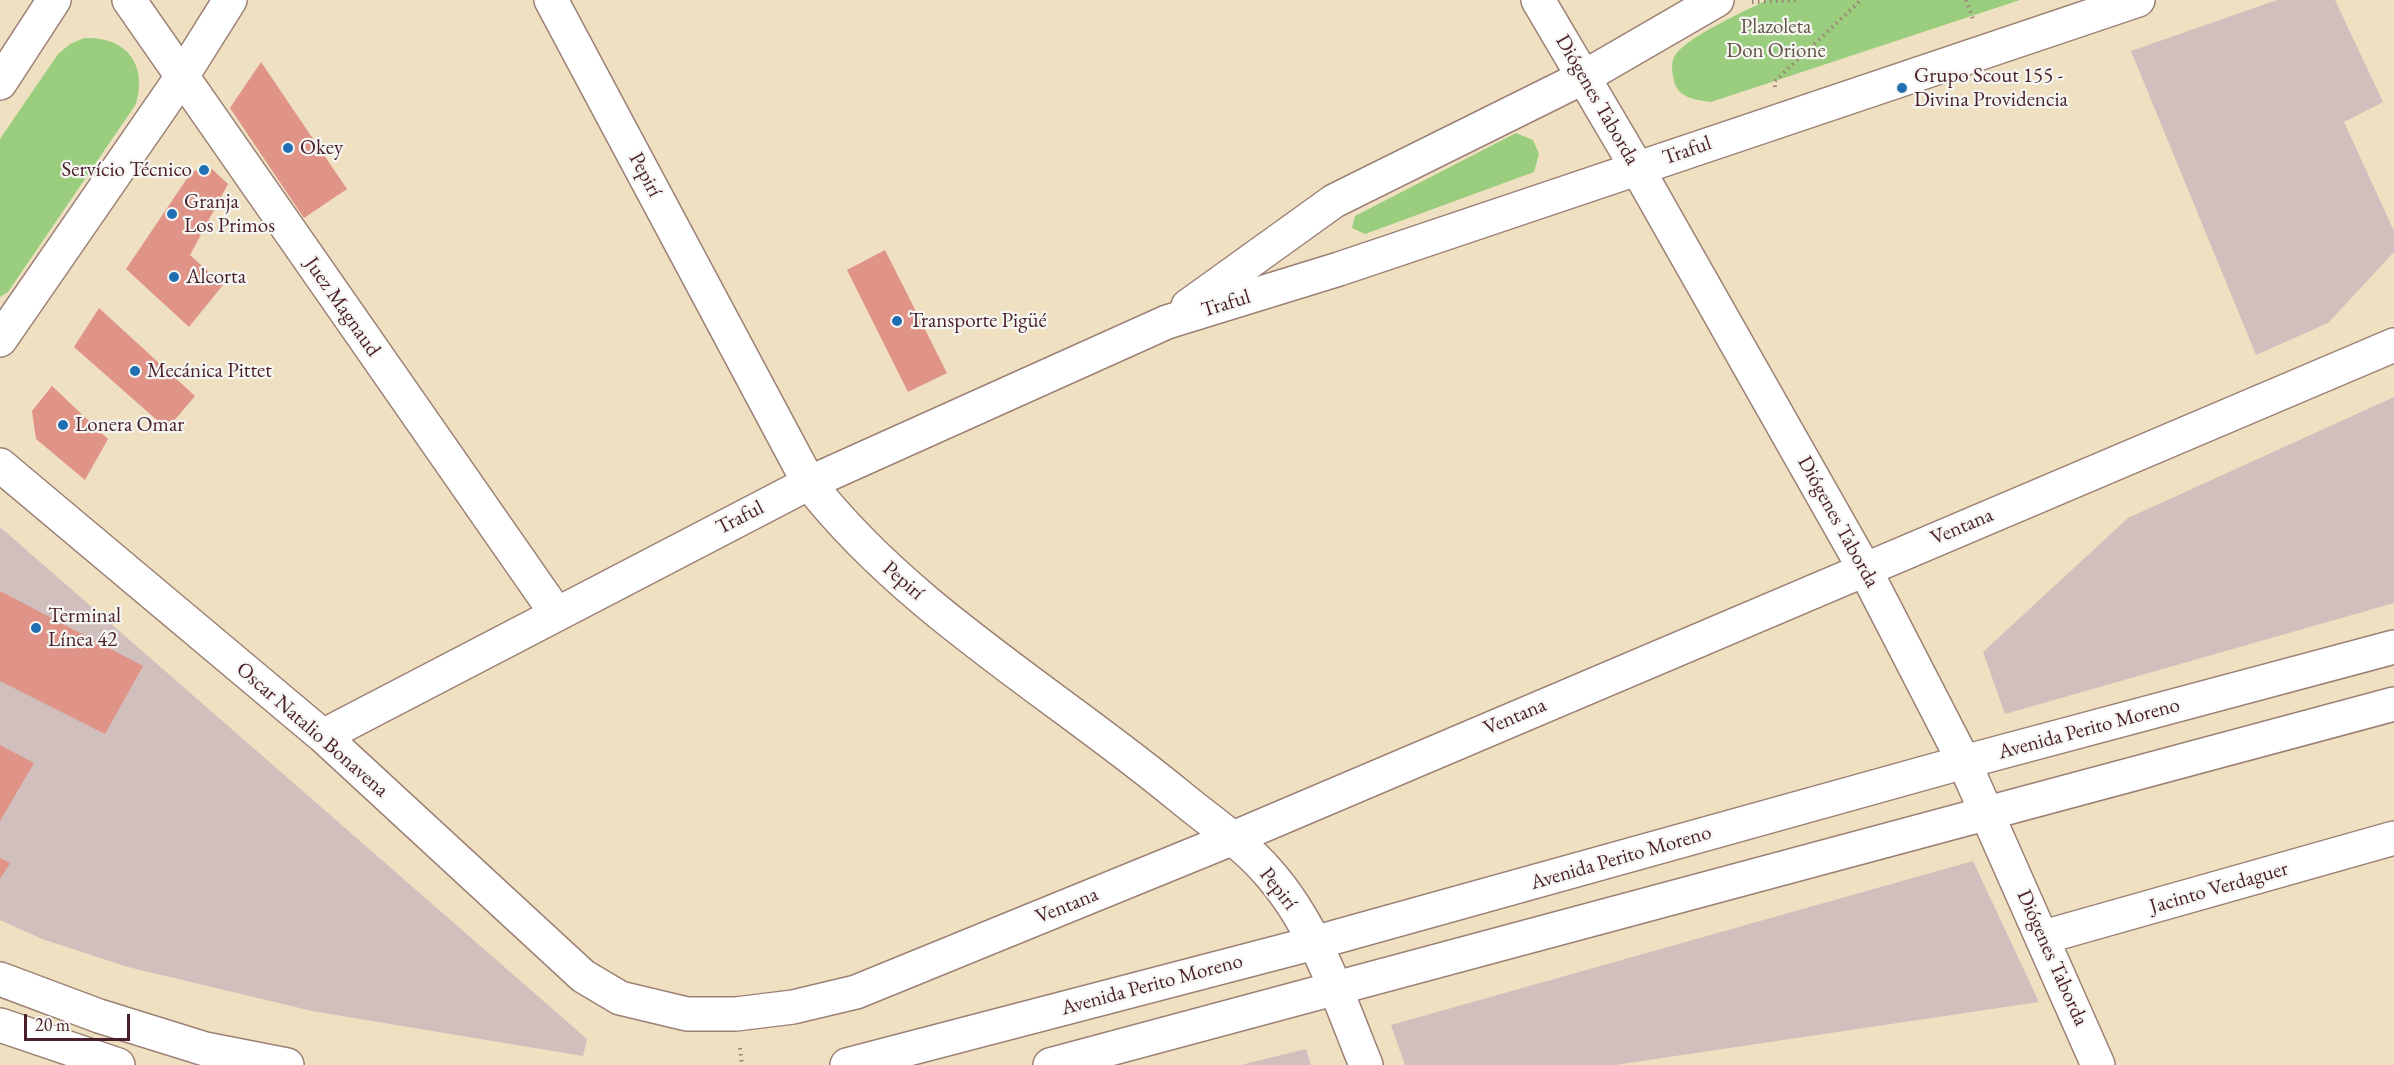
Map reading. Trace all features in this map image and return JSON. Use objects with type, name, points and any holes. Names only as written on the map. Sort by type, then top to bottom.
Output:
[{"type":"street","points":[[0,83],[54,0]]},
{"type":"street","name":"Juez Magnaud","points":[[129,0],[181,78],[556,613]]},
{"type":"street","points":[[0,340],[181,78],[230,0]]},
{"type":"street","name":"Pepirí","points":[[551,0],[809,483],[839,521],[895,576],[1125,751],[1267,871],[1295,908],[1314,943],[1366,1065]]},
{"type":"street","name":"Diógenes Taborda","points":[[1538,0],[1637,168],[1864,568],[1964,762],[2044,937],[2098,1065]]},
{"type":"street","name":"Traful","points":[[1167,322],[1335,201],[1584,77],[1717,0]]},
{"type":"street","name":"Traful","points":[[323,736],[809,483],[1167,322],[1339,269],[2134,1]]},
{"type":"street","name":"Ventana","points":[[620,998],[687,1014],[736,1014],[793,1007],[856,992],[1231,839],[1864,568],[2394,345]]},
{"type":"street","name":"Oscar Natalio Bonavena","points":[[0,465],[323,736],[583,976],[620,998]]},
{"type":"street","name":"Avenida Perito Moreno","points":[[847,1065],[1314,943],[1964,762],[2394,647]]},
{"type":"street","points":[[1050,1065],[2394,704]]},
{"type":"street","name":"Jacinto Verdaguer","points":[[2044,937],[2394,838]]},
{"type":"street","points":[[0,979],[99,1016],[205,1049],[287,1065]]},
{"type":"street","points":[[0,1025],[118,1065]]},
{"type":"path","points":[[1778,121],[1774,81],[1861,0]]},
{"type":"shaded area","points":[[2277,0],[2335,0],[2383,102],[2344,122],[2394,231],[2394,252],[2328,323],[2256,355],[2131,51]]},
{"type":"shaded area","points":[[2394,397],[2394,603],[2005,714],[1983,652],[2128,518]]},
{"type":"shaded area","points":[[0,527],[587,1039],[583,1056],[312,1011],[128,967],[42,939],[0,920]]},
{"type":"shaded area","points":[[1973,861],[2039,1002],[1615,1065],[1405,1065],[1391,1025]]},
{"type":"shaded area","points":[[1306,1049],[1311,1065],[1241,1065]]},
{"type":"green space","name":"Plazoleta Don Orione","points":[[1767,0],[2020,0],[1711,102],[1688,97],[1679,91],[1674,81],[1672,63],[1683,47],[1718,24]]},
{"type":"green space","points":[[84,38],[111,42],[122,47],[130,55],[139,76],[136,104],[8,292],[0,297],[0,139],[58,54],[70,44]]},
{"type":"green space","points":[[1516,133],[1533,140],[1539,154],[1534,172],[1365,234],[1352,228],[1355,216]]},
{"type":"building","name":"Okey","points":[[261,62],[347,189],[304,218],[230,108]]},
{"type":"building","points":[[212,169],[228,184],[190,255],[223,285],[189,327],[126,269],[192,171]]},
{"type":"building","name":"Transporte Pigüé","points":[[885,250],[947,373],[908,392],[847,270]]},
{"type":"building","name":"Mecánica Pittet","points":[[99,308],[195,396],[167,429],[74,347]]},
{"type":"building","name":"Lonera Omar","points":[[52,386],[108,439],[85,480],[36,439],[32,411]]},
{"type":"building","name":"Terminal Línea 42","points":[[0,591],[143,666],[105,734],[0,681]]},
{"type":"building","points":[[0,745],[34,763],[0,821]]},
{"type":"building","points":[[0,858],[10,863],[0,879]]},
{"type":"place","name":"Grupo Scout 155 - Divina Providencia","points":[[1902,88]]},
{"type":"place","name":"Okey","points":[[288,148]]},
{"type":"place","name":"Servício Técnico","points":[[204,170]]},
{"type":"place","name":"Granja Los Primos","points":[[172,214]]},
{"type":"place","name":"Alcorta","points":[[174,277]]},
{"type":"place","name":"Transporte Pigüé","points":[[897,321]]},
{"type":"place","name":"Mecánica Pittet","points":[[135,371]]},
{"type":"place","name":"Lonera Omar","points":[[63,425]]},
{"type":"place","name":"Terminal Línea 42","points":[[36,628]]}]
